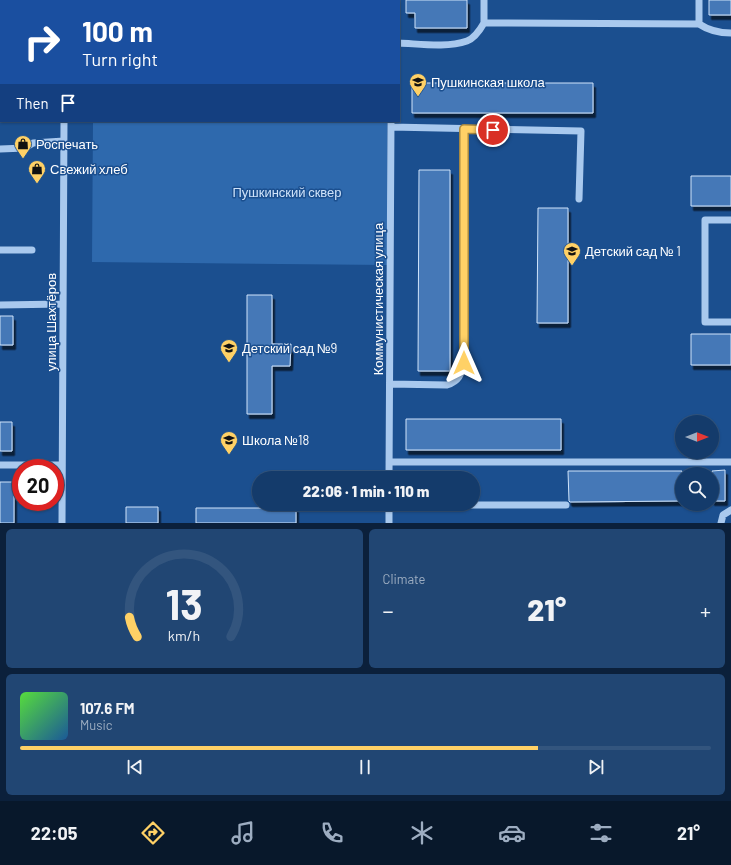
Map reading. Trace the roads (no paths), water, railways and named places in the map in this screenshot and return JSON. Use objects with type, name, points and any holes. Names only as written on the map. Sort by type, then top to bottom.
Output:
[{"type":"street","points":[[400,44],[449,44],[468,40],[479,32],[484,23],[484,0]]},
{"type":"street","points":[[699,0],[699,24]]},
{"type":"street","points":[[484,23],[699,24],[706,28],[724,33],[731,33]]},
{"type":"street","name":"улица Шахтёров","points":[[62,459],[64,122]]},
{"type":"street","points":[[391,124],[464,129],[581,131],[579,199]]},
{"type":"street","name":"Коммунистическая улица","points":[[389,471],[391,124]]},
{"type":"street","points":[[390,384],[447,385],[454,383],[460,378],[462,372],[464,363],[464,129]]},
{"type":"street","points":[[0,149],[26,148],[33,143],[64,141]]},
{"type":"street","points":[[731,220],[705,220],[705,322],[731,322]]},
{"type":"street","points":[[0,250],[32,250]]},
{"type":"street","points":[[0,305],[63,304]]},
{"type":"street","points":[[389,462],[731,462]]},
{"type":"street","points":[[0,465],[12,465]]},
{"type":"street","points":[[480,505],[566,505]]},
{"type":"street","points":[[721,523],[723,515],[731,510]]},
{"type":"street","name":"улица Шахтёров","points":[[62,511],[62,523]]},
{"type":"street","points":[[389,511],[389,523]]},
{"type":"place","name":"Пушкинская школа","points":[[418,97]]},
{"type":"place","name":"Роспечать","points":[[23,159]]},
{"type":"place","name":"Свежий хлеб","points":[[37,184]]},
{"type":"place","name":"Детский сад № 1","points":[[572,266]]},
{"type":"place","name":"Детский сад №9","points":[[229,363]]},
{"type":"place","name":"Школа №18","points":[[229,455]]},
{"type":"park label","name":"Пушкинский сквер","points":[[287,192]]}]
